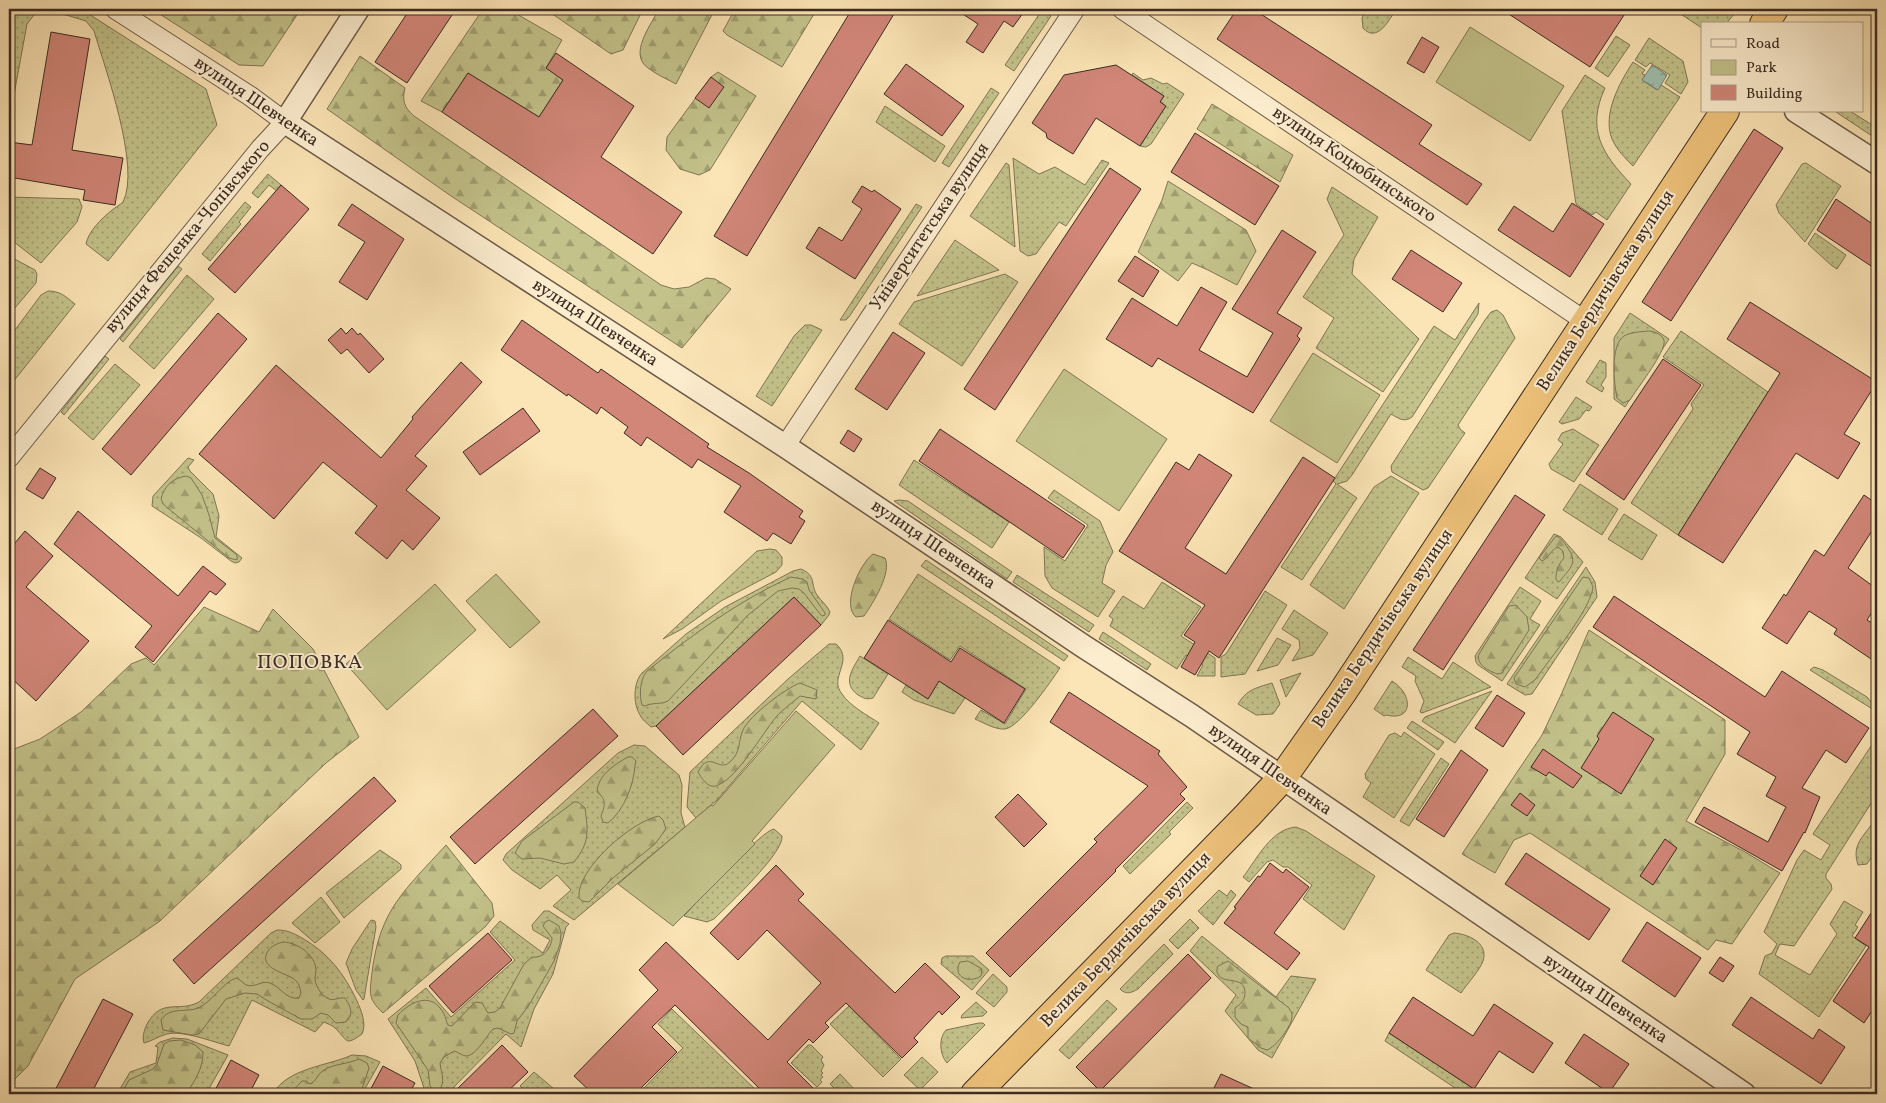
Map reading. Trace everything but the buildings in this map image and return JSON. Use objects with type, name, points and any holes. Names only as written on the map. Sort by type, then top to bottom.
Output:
[{"type":"highway","points":[[1765,22],[1774,9]]},
{"type":"highway","points":[[1783,22],[1792,9]]},
{"type":"highway","name":"Велика Бердичівська вулиця","points":[[1579,317],[1706,112]]},
{"type":"highway","name":"Велика Бердичівська вулиця","points":[[975,1094],[1248,816],[1476,463],[1723,112]]},
{"type":"highway","name":"Велика Бердичівська вулиця","points":[[957,1094],[1237,808],[1277,773]]},
{"type":"street","name":"вулиця Шевченка","points":[[115,9],[250,96],[284,122],[785,446],[1083,646],[1192,716],[1744,1094]]},
{"type":"street","name":"вулиця Фещенка-Чопівського","points":[[9,458],[120,319],[284,122],[358,9]]},
{"type":"street","name":"Університетська вулиця","points":[[785,446],[1075,9]]},
{"type":"street","name":"вулиця Коцюбинського","points":[[1122,9],[1579,317]]},
{"type":"street","points":[[1798,112],[1877,163]]},
{"type":"green space","points":[[9,9],[81,9],[206,89],[217,125],[108,261],[86,244],[87,239],[95,226],[123,202],[127,186],[128,166],[125,142],[113,92],[94,31],[86,21],[56,12],[37,11],[27,24],[9,114]]},
{"type":"green space","points":[[152,9],[301,9],[263,66],[239,65]]},
{"type":"green space","points":[[483,9],[508,9],[562,40],[546,68],[563,80],[539,117],[468,73],[442,112],[421,101]]},
{"type":"green space","points":[[545,9],[643,9],[623,50],[611,54]]},
{"type":"green space","points":[[659,9],[715,9],[676,84],[648,68],[642,62],[640,55],[643,39]]},
{"type":"green space","points":[[735,9],[817,9],[782,67],[723,31]]},
{"type":"green space","points":[[1366,9],[1396,9],[1382,28],[1378,32],[1373,33],[1363,28],[1362,18]]},
{"type":"green space","points":[[1673,9],[1738,9],[1728,22],[1701,22],[1701,27]]},
{"type":"green space","points":[[1042,10],[1051,16],[1014,71],[1005,65]]},
{"type":"green space","points":[[1470,27],[1564,86],[1530,141],[1436,82]]},
{"type":"green space","points":[[1616,36],[1630,45],[1608,77],[1595,68]]},
{"type":"green space","points":[[1649,38],[1683,61],[1688,82],[1681,94],[1665,83],[1670,75],[1650,63],[1646,67],[1635,60]]},
{"type":"green space","points":[[360,56],[405,88],[405,103],[408,110],[414,116],[661,285],[674,289],[689,287],[706,278],[715,279],[731,289],[682,348],[451,196],[327,109]]},
{"type":"green space","points":[[1633,62],[1645,70],[1642,74],[1645,75],[1642,80],[1657,90],[1661,85],[1680,97],[1633,166],[1621,154],[1614,143],[1609,129],[1609,119],[1618,89]]},
{"type":"green space","points":[[718,72],[756,96],[710,170],[699,175],[680,169],[666,150],[667,137],[711,77]]},
{"type":"green space","points":[[1133,73],[1143,80],[1151,78],[1163,84],[1167,83],[1184,94],[1151,144],[1146,147],[1140,146],[1165,106],[1160,102],[1164,96],[1132,75]]},
{"type":"green space","points":[[1585,75],[1605,88],[1599,103],[1597,116],[1600,140],[1612,162],[1631,184],[1607,220],[1596,212],[1592,215],[1576,204],[1562,111]]},
{"type":"green space","points":[[991,88],[999,93],[949,167],[942,163]]},
{"type":"green space","points":[[1212,104],[1293,155],[1280,182],[1197,129]]},
{"type":"green space","points":[[885,106],[945,146],[935,162],[876,122]]},
{"type":"green space","points":[[1836,112],[1852,112],[1877,128],[1875,138]]},
{"type":"green space","points":[[1013,158],[1039,174],[1055,167],[1085,185],[1102,160],[1109,163],[1066,226],[1059,222],[1036,254],[1028,256],[1020,251]]},
{"type":"green space","points":[[1006,163],[1009,165],[1015,247],[970,216]]},
{"type":"green space","points":[[1806,163],[1841,186],[1805,242],[1779,213],[1776,205],[1802,164]]},
{"type":"green space","points":[[268,174],[281,185],[277,191],[269,185],[258,198],[252,193]]},
{"type":"green space","points":[[1168,181],[1246,230],[1256,251],[1237,285],[1192,263],[1178,281],[1138,252],[1162,200]]},
{"type":"green space","points":[[1332,187],[1378,217],[1354,259],[1352,274],[1419,339],[1383,392],[1316,348],[1334,318],[1303,297],[1344,235],[1327,199]]},
{"type":"green space","points":[[9,197],[79,199],[82,207],[77,222],[41,263],[9,238]]},
{"type":"green space","points":[[245,202],[251,207],[239,222],[241,224],[210,261],[202,254]]},
{"type":"green space","points":[[916,204],[922,207],[849,317],[846,320],[840,320]]},
{"type":"green space","points":[[1815,233],[1846,255],[1837,269],[1808,244]]},
{"type":"green space","points":[[955,240],[999,270],[917,296]]},
{"type":"green space","points":[[9,256],[35,270],[37,274],[36,283],[9,315]]},
{"type":"green space","points":[[178,266],[182,269],[123,342],[120,339]]},
{"type":"green space","points":[[1005,274],[1018,282],[962,366],[899,324],[914,302]]},
{"type":"green space","points":[[187,275],[214,299],[154,369],[129,347]]},
{"type":"green space","points":[[48,291],[59,293],[75,304],[9,387],[9,334],[12,334],[41,295]]},
{"type":"green space","points":[[1479,303],[1478,314],[1412,417],[1404,420],[1391,414],[1352,475],[1347,481],[1337,484],[1357,498],[1302,580],[1281,567],[1336,484],[1333,481],[1434,326],[1455,340]]},
{"type":"green space","points":[[1497,310],[1503,315],[1515,338],[1458,425],[1465,433],[1428,488],[1423,490],[1392,472],[1391,466],[1485,320],[1491,312]]},
{"type":"green space","points":[[1630,313],[1669,339],[1625,407],[1614,399],[1614,338]]},
{"type":"green space","points":[[805,325],[811,325],[822,330],[772,406],[756,396],[794,336]]},
{"type":"green space","points":[[1648,331],[1662,336],[1664,344],[1662,350],[1630,400],[1623,403],[1617,398],[1615,384],[1614,365],[1617,348],[1624,336]]},
{"type":"green space","points":[[1681,331],[1768,392],[1678,535],[1631,503],[1693,409],[1691,404],[1704,385],[1663,357]]},
{"type":"green space","points":[[1313,353],[1380,395],[1337,463],[1270,421]]},
{"type":"green space","points":[[105,356],[109,359],[64,415],[61,412]]},
{"type":"green space","points":[[1600,360],[1606,363],[1606,377],[1601,385],[1604,388],[1602,392],[1586,382]]},
{"type":"green space","points":[[115,364],[140,385],[93,440],[68,418]]},
{"type":"green space","points":[[1064,369],[1167,439],[1119,511],[1016,441]]},
{"type":"green space","points":[[1576,397],[1592,407],[1589,411],[1586,410],[1579,419],[1562,424],[1559,422]]},
{"type":"green space","points":[[1573,429],[1599,445],[1574,482],[1551,469],[1549,464],[1563,444],[1558,440],[1562,433]]},
{"type":"green space","points":[[188,458],[194,460],[188,467],[190,471],[213,494],[219,516],[216,537],[242,558],[239,562],[231,561],[201,538],[152,506],[153,496]]},
{"type":"green space","points":[[914,460],[1009,522],[992,548],[899,485]]},
{"type":"green space","points":[[186,476],[191,478],[202,495],[215,538],[237,555],[237,560],[229,558],[164,505],[161,499],[167,487],[173,481]]},
{"type":"green space","points":[[1391,476],[1419,493],[1344,609],[1310,585],[1374,487]]},
{"type":"green space","points":[[1580,484],[1618,509],[1602,535],[1563,510]]},
{"type":"green space","points":[[1054,490],[1100,521],[1113,552],[1106,565],[1102,583],[1115,591],[1098,617],[1052,588],[1045,576],[1044,547],[1065,561],[1088,525],[1048,498]]},
{"type":"green space","points":[[894,501],[908,501],[1012,572],[1007,579]]},
{"type":"green space","points":[[1624,514],[1657,535],[1642,560],[1608,539]]},
{"type":"green space","points":[[1554,534],[1561,537],[1583,562],[1557,599],[1525,578]]},
{"type":"green space","points":[[1556,536],[1566,545],[1573,561],[1570,569],[1558,582],[1556,573],[1564,558],[1563,551],[1558,547],[1544,560],[1542,561],[1539,558]]},
{"type":"green space","points":[[776,550],[782,557],[782,565],[776,572],[721,601],[682,629],[663,639],[757,551]]},
{"type":"green space","points":[[873,554],[885,558],[886,572],[884,580],[864,616],[856,617],[850,603],[851,594],[858,575]]},
{"type":"green space","points":[[926,560],[1068,656],[1064,661],[921,566]]},
{"type":"green space","points":[[1586,567],[1595,582],[1597,597],[1532,694],[1525,695],[1507,684]]},
{"type":"green space","points":[[801,569],[809,574],[817,595],[830,612],[821,625],[794,597],[656,726],[651,727],[643,720],[636,705],[635,694],[637,682],[642,673],[686,634],[725,607],[793,571]]},
{"type":"green space","points":[[496,574],[540,622],[510,648],[466,601]]},
{"type":"green space","points":[[918,574],[1060,668],[1035,703],[1011,726],[1005,729],[998,728],[975,719],[981,710],[1005,724],[1026,689],[960,646],[950,660],[889,619]]},
{"type":"green space","points":[[1017,575],[1094,625],[1089,632],[1013,582]]},
{"type":"green space","points":[[791,577],[803,579],[807,582],[809,590],[825,615],[822,616],[820,614],[799,589],[792,588],[778,591],[748,615],[668,701],[642,705],[641,687],[647,671],[681,644],[734,608],[771,586]]},
{"type":"green space","points":[[1583,577],[1589,578],[1593,587],[1585,609],[1535,680],[1525,687],[1516,684],[1514,678]]},
{"type":"green space","points":[[1162,582],[1201,607],[1181,636],[1215,658],[1215,676],[1197,676],[1203,665],[1186,655],[1177,669],[1110,626],[1113,619],[1109,616],[1123,596],[1144,609]]},
{"type":"green space","points":[[435,584],[476,630],[387,710],[346,664]]},
{"type":"green space","points":[[1520,587],[1541,601],[1530,619],[1540,625],[1502,681],[1478,665],[1475,656]]},
{"type":"green space","points":[[1265,591],[1287,605],[1245,674],[1221,677],[1221,657],[1226,654]]},
{"type":"green space","points":[[1516,605],[1527,617],[1529,630],[1502,673],[1497,674],[1481,664],[1479,654],[1509,606]]},
{"type":"green space","points":[[204,607],[259,632],[273,609],[313,649],[359,737],[326,763],[160,921],[75,979],[28,1066],[9,1085],[9,751],[40,739],[81,712],[131,664],[146,658],[154,665]]},
{"type":"green space","points":[[1294,610],[1328,633],[1313,655],[1292,661],[1300,648],[1299,640],[1282,629]]},
{"type":"green space","points":[[1589,630],[1725,720],[1725,754],[1686,821],[1780,873],[1732,944],[1716,940],[1708,950],[1530,833],[1514,840],[1495,873],[1462,854],[1542,735]]},
{"type":"green space","points":[[1103,632],[1151,664],[1147,670],[1099,639]]},
{"type":"green space","points":[[1277,638],[1291,645],[1278,665],[1257,671]]},
{"type":"green space","points":[[829,644],[836,644],[841,650],[843,657],[838,681],[842,694],[854,706],[879,723],[861,750],[802,701],[717,800],[696,818],[687,807],[690,772],[788,679]]},
{"type":"green space","points":[[860,656],[888,674],[873,698],[867,699],[858,695],[850,686],[850,676]]},
{"type":"green space","points":[[1408,657],[1442,679],[1453,662],[1491,687],[1422,713],[1420,712],[1424,701],[1415,681],[1416,676],[1402,667]]},
{"type":"green space","points":[[1814,667],[1823,670],[1867,697],[1872,703],[1874,710],[1810,670]]},
{"type":"green space","points":[[1301,673],[1286,697],[1280,680]]},
{"type":"green space","points":[[939,681],[965,698],[954,714],[914,700],[902,692],[906,685],[928,699]]},
{"type":"green space","points":[[1392,681],[1399,686],[1407,699],[1406,711],[1395,716],[1384,716],[1374,709]]},
{"type":"green space","points":[[800,683],[817,690],[816,699],[800,696],[776,717],[733,774],[715,786],[706,783],[698,772],[702,765],[710,762],[726,765],[730,762],[738,750],[741,734],[752,717],[777,696]]},
{"type":"green space","points":[[1272,683],[1280,704],[1273,714],[1256,715],[1238,704],[1248,692]]},
{"type":"green space","points":[[1492,691],[1455,743],[1422,721],[1425,717]]},
{"type":"green space","points":[[796,711],[835,745],[752,841],[755,844],[673,926],[618,884],[711,805],[713,806]]},
{"type":"green space","points":[[1412,721],[1444,742],[1438,750],[1407,728]]},
{"type":"green space","points":[[1404,732],[1435,754],[1394,818],[1363,797],[1371,783],[1366,779],[1365,774],[1389,735],[1395,733],[1401,737]]},
{"type":"green space","points":[[1877,737],[1877,794],[1826,874],[1832,889],[1794,946],[1780,944],[1775,955],[1810,975],[1837,934],[1830,924],[1844,901],[1863,912],[1855,925],[1858,927],[1852,936],[1866,946],[1819,1017],[1759,974],[1765,956],[1772,953],[1777,944],[1764,932],[1797,860],[1804,850],[1821,860],[1830,845],[1813,834]]},
{"type":"green space","points":[[634,745],[645,746],[679,775],[682,785],[681,813],[685,827],[574,920],[553,906],[571,890],[557,875],[540,889],[512,870],[503,860],[506,854],[618,753]]},
{"type":"green space","points":[[632,757],[636,761],[633,780],[627,797],[614,818],[608,823],[603,822],[601,816],[604,803],[597,792],[600,780],[617,763]]},
{"type":"green space","points":[[1441,758],[1449,764],[1409,826],[1400,821]]},
{"type":"green space","points":[[574,802],[578,802],[585,808],[587,836],[583,848],[574,862],[564,864],[540,858],[522,859],[515,853],[522,841]]},
{"type":"green space","points":[[1187,802],[1193,808],[1169,832],[1171,834],[1130,874],[1123,866]]},
{"type":"green space","points":[[659,816],[663,820],[666,829],[655,844],[613,878],[589,902],[582,901],[579,898],[580,886],[596,861],[621,836],[648,820]]},
{"type":"green space","points":[[1872,824],[1877,828],[1877,848],[1867,864],[1858,865],[1856,858],[1857,848]]},
{"type":"green space","points":[[1296,827],[1306,831],[1375,876],[1344,930],[1303,899],[1312,885],[1288,867],[1283,867],[1273,860],[1267,862],[1249,882],[1243,877],[1272,839],[1287,829]]},
{"type":"green space","points":[[774,829],[782,836],[774,854],[754,879],[714,919],[707,922],[684,916],[744,853],[767,832]]},
{"type":"green space","points":[[446,845],[492,903],[494,916],[485,927],[383,1013],[374,1003],[370,990],[376,950],[381,932],[388,916],[407,888]]},
{"type":"green space","points":[[380,850],[399,863],[401,869],[344,918],[326,893]]},
{"type":"green space","points":[[1219,890],[1227,896],[1231,890],[1236,895],[1213,925],[1198,911]]},
{"type":"green space","points":[[321,897],[340,922],[315,943],[292,923]]},
{"type":"green space","points":[[544,911],[549,911],[569,924],[566,927],[553,974],[534,1009],[521,1047],[506,1034],[447,1094],[426,1094],[415,1061],[388,1019],[426,988],[451,1017],[515,960],[490,932],[500,921],[543,953],[550,940],[533,930],[532,925]]},
{"type":"green space","points":[[1190,919],[1199,928],[1178,949],[1169,940]]},
{"type":"green space","points":[[371,920],[375,921],[376,927],[363,1000],[356,990],[346,963],[352,949]]},
{"type":"green space","points":[[549,920],[559,926],[561,933],[560,944],[554,961],[529,1005],[517,1021],[514,1033],[511,1034],[498,1028],[493,1029],[474,1053],[465,1056],[454,1051],[444,1057],[440,1063],[442,1084],[439,1091],[435,1092],[430,1086],[428,1070],[396,1023],[398,1015],[415,1002],[421,1001],[434,1002],[445,1015],[448,1025],[452,1026],[475,1002],[482,1003],[488,1013],[495,1012],[500,1008],[524,964],[532,957],[540,956],[549,948],[552,938],[543,926]]},
{"type":"green space","points":[[277,930],[290,932],[320,950],[341,973],[352,991],[363,1017],[362,1034],[349,1041],[334,1027],[324,1022],[315,1032],[252,1000],[229,1046],[189,1035],[174,1033],[144,1043],[143,1038],[147,1024],[158,1011],[199,1002],[271,933]]},
{"type":"green space","points":[[1454,933],[1465,935],[1476,941],[1483,949],[1484,955],[1479,969],[1461,993],[1426,970],[1449,935]]},
{"type":"green space","points":[[1202,936],[1276,997],[1291,976],[1316,979],[1272,1058],[1258,1050],[1225,1011],[1236,995],[1190,951]]},
{"type":"green space","points":[[284,942],[300,947],[310,955],[315,965],[316,984],[323,995],[331,1000],[345,998],[351,1010],[346,1022],[336,1023],[328,1015],[321,1013],[312,1019],[301,1019],[257,994],[245,993],[226,999],[199,1034],[192,1035],[163,1030],[161,1020],[169,1013],[198,1008],[231,980],[236,978],[249,986],[267,982],[291,997],[299,998],[301,991],[296,981],[269,966],[266,962],[269,949]]},
{"type":"green space","points":[[1164,944],[1173,954],[1138,989],[1129,993],[1120,989]]},
{"type":"green space","points":[[946,956],[973,956],[989,970],[972,990],[941,964],[942,958]]},
{"type":"green space","points":[[968,961],[982,969],[981,976],[967,979],[960,975],[958,967],[960,962]]},
{"type":"green space","points":[[1228,961],[1289,1008],[1292,1013],[1292,1019],[1287,1030],[1275,1045],[1267,1050],[1261,1048],[1248,1038],[1248,1027],[1241,1024],[1235,1017],[1235,1008],[1242,1002],[1245,992],[1241,984],[1224,979],[1217,973],[1218,966]]},
{"type":"green space","points":[[993,974],[1007,987],[1007,992],[994,1007],[976,993]]},
{"type":"green space","points":[[1107,1000],[1117,1009],[1069,1059],[1059,1050]]},
{"type":"green space","points":[[976,1002],[987,1012],[983,1016],[961,1018],[962,1015]]},
{"type":"green space","points":[[849,1006],[901,1059],[883,1077],[830,1024]]},
{"type":"green space","points":[[672,1009],[760,1094],[738,1094],[736,1092],[723,1094],[638,1094],[683,1048],[658,1024]]},
{"type":"green space","points":[[979,1023],[985,1025],[947,1063],[941,1047],[943,1034],[946,1030]]},
{"type":"green space","points":[[1389,1033],[1474,1089],[1471,1094],[1461,1092],[1385,1041]]},
{"type":"green space","points":[[173,1038],[187,1039],[228,1055],[206,1094],[117,1094],[130,1072],[156,1063],[158,1047],[155,1046],[160,1042]]},
{"type":"green space","points":[[181,1040],[195,1045],[203,1052],[200,1069],[186,1094],[121,1094],[129,1080],[153,1069],[157,1064],[164,1044],[169,1041]]},
{"type":"green space","points":[[808,1045],[811,1045],[823,1057],[821,1060],[824,1065],[821,1075],[823,1077],[820,1080],[822,1082],[817,1087],[791,1063]]},
{"type":"green space","points":[[352,1055],[366,1056],[380,1062],[362,1094],[273,1094],[279,1085],[298,1073]]},
{"type":"green space","points":[[922,1057],[938,1072],[920,1090],[904,1075]]},
{"type":"green space","points":[[359,1059],[367,1063],[369,1068],[362,1089],[357,1094],[290,1094],[302,1081],[310,1084],[328,1068]]},
{"type":"green space","points":[[534,1072],[560,1094],[541,1094],[538,1092],[537,1094],[529,1094],[520,1086]]},
{"type":"green space","points":[[840,1074],[855,1090],[851,1094],[840,1094],[830,1084]]},
{"type":"water","points":[[1652,65],[1667,75],[1658,90],[1642,80]]},
{"type":"district","name":"ПОПОВКА","points":[[310,663]]}]
